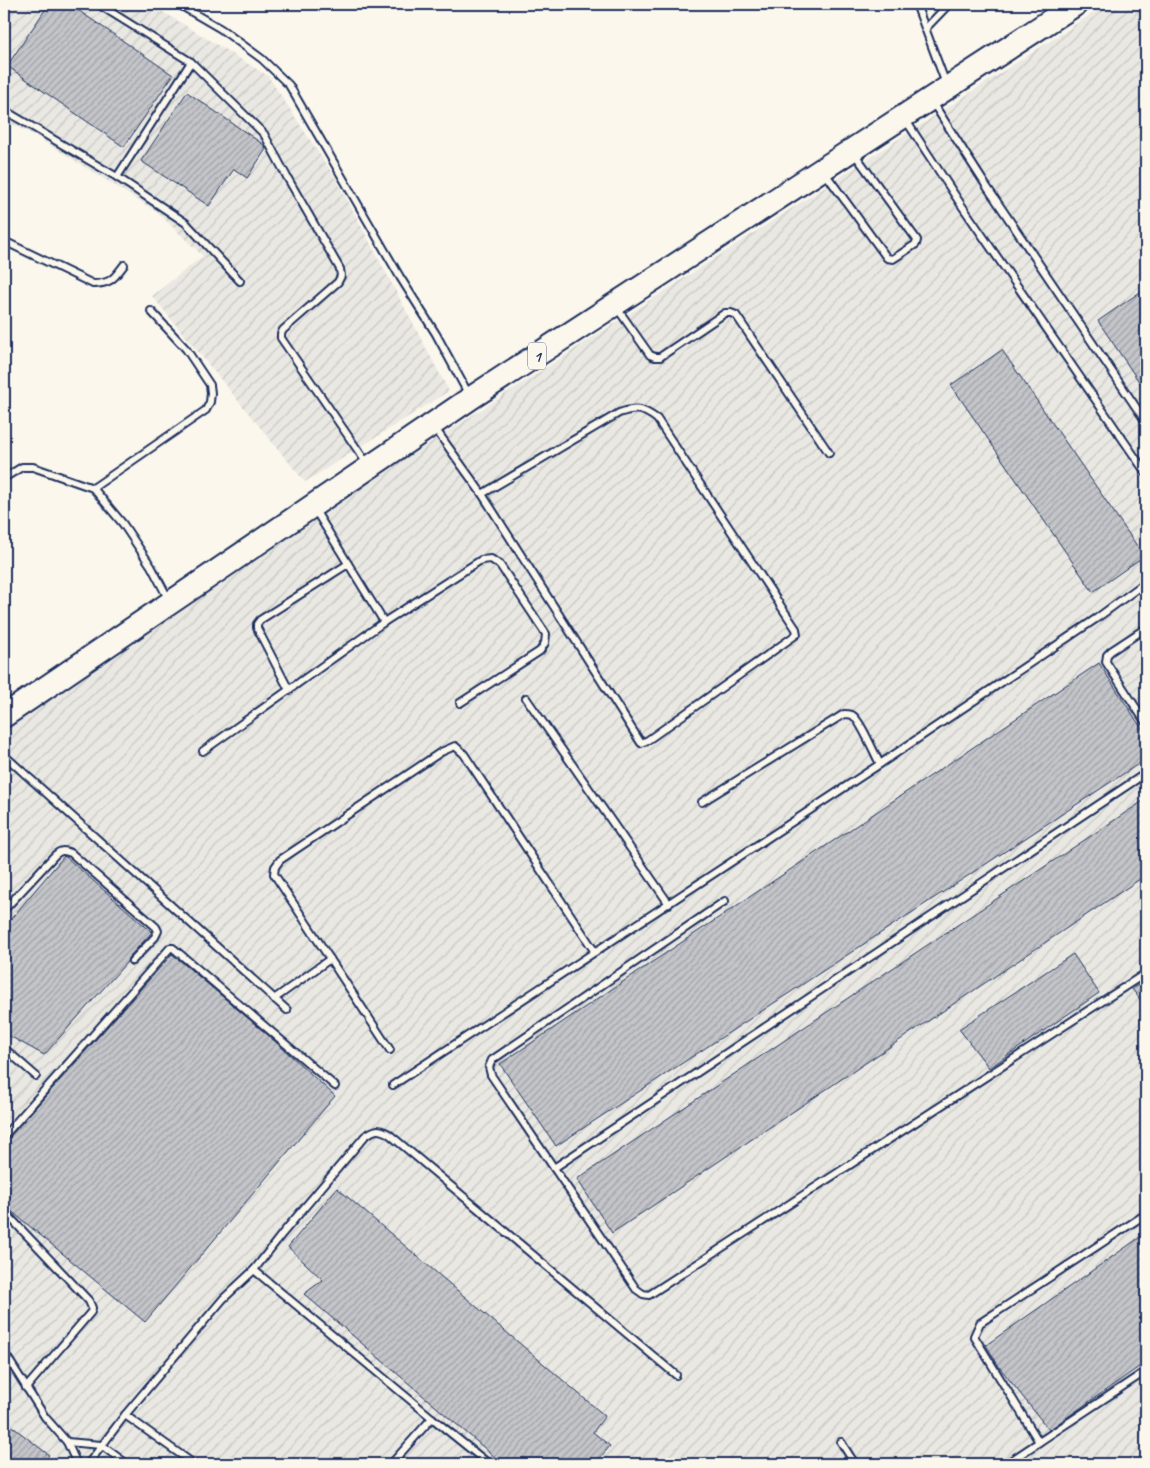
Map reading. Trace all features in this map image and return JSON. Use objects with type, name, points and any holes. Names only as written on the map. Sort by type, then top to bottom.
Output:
[{"type":"highway","name":"1","points":[[7,708],[171,604],[471,398],[1076,4]]},
{"type":"lane","points":[[98,4],[191,62],[264,134],[340,269],[341,276],[338,282],[284,330],[281,338],[370,468]]},
{"type":"lane","points":[[178,4],[221,29],[262,59],[288,85],[400,277],[436,334],[471,398]]},
{"type":"lane","points":[[916,4],[925,29],[939,93],[991,192],[1146,422]]},
{"type":"lane","points":[[925,29],[949,4]]},
{"type":"lane","points":[[117,177],[191,62]]},
{"type":"lane","points":[[4,110],[117,177],[186,223],[240,281]]},
{"type":"lane","points":[[903,117],[966,212],[1146,473]]},
{"type":"lane","points":[[822,170],[887,258],[893,259],[916,244],[917,240],[852,150]]},
{"type":"lane","points":[[4,241],[93,284],[103,284],[111,281],[124,265]]},
{"type":"lane","points":[[614,305],[650,354],[655,357],[660,357],[725,313],[731,312],[736,315],[829,453]]},
{"type":"lane","points":[[93,488],[206,410],[210,402],[210,385],[186,349],[152,311]]},
{"type":"lane","points":[[432,424],[482,494],[641,743],[648,740],[797,634],[796,629],[657,419],[640,409],[631,409],[619,413],[482,494]]},
{"type":"lane","points":[[4,478],[22,467],[33,467],[93,488],[123,524],[151,566],[171,604]]},
{"type":"lane","points":[[313,507],[384,622]]},
{"type":"lane","points":[[203,751],[384,622],[481,560],[491,559],[500,565],[546,634],[546,643],[540,652],[460,703]]},
{"type":"lane","points":[[289,690],[257,628],[257,624],[260,620],[348,564]]},
{"type":"lane","points":[[393,1085],[880,764],[1097,618],[1146,582]]},
{"type":"lane","points":[[1146,628],[1111,651],[1106,658],[1106,662],[1146,723]]},
{"type":"lane","points":[[526,698],[669,904]]},
{"type":"lane","points":[[702,802],[844,714],[854,716],[880,764]]},
{"type":"lane","points":[[390,1050],[274,874],[275,867],[280,860],[441,752],[455,746],[464,754],[594,952]]},
{"type":"lane","points":[[4,756],[287,1010]]},
{"type":"lane","points":[[554,1168],[1146,773]]},
{"type":"lane","points":[[4,910],[54,856],[64,850],[71,853],[156,927],[158,931],[155,937],[132,961]]},
{"type":"lane","points":[[725,901],[492,1060],[489,1067],[491,1074],[636,1290],[643,1294],[649,1294],[1146,973]]},
{"type":"lane","points":[[4,1136],[170,948],[173,948],[335,1086]]},
{"type":"lane","points":[[274,999],[330,959]]},
{"type":"lane","points":[[4,1048],[36,1076]]},
{"type":"lane","points":[[88,1464],[124,1415],[223,1299],[254,1270],[365,1136],[374,1130],[382,1130],[389,1134],[676,1374]]},
{"type":"lane","points":[[4,1211],[89,1302],[92,1308],[91,1312],[26,1388]]},
{"type":"lane","points":[[1039,1442],[974,1336],[980,1323],[1146,1214]]},
{"type":"lane","points":[[254,1270],[489,1464]]},
{"type":"lane","points":[[4,1352],[45,1417],[67,1442],[77,1464]]},
{"type":"lane","points":[[1006,1464],[1146,1371]]},
{"type":"lane","points":[[124,1415],[194,1464]]},
{"type":"lane","points":[[391,1464],[432,1418]]},
{"type":"lane","points":[[67,1442],[101,1445],[127,1464]]},
{"type":"lane","points":[[841,1442],[855,1464]]},
{"type":"shaded area","points":[[4,4],[150,4],[268,76],[336,179],[449,391],[305,482],[152,296],[203,256],[157,212],[34,135],[4,120]]},
{"type":"shaded area","points":[[1107,4],[1146,4],[1146,1464],[4,1464],[4,719]]},
{"type":"building","points":[[49,4],[69,4],[173,75],[124,147],[7,66]]},
{"type":"building","points":[[187,92],[264,145],[266,149],[247,178],[234,169],[209,206],[141,161]]},
{"type":"building","points":[[1146,288],[1146,392],[1098,321]]},
{"type":"building","points":[[1002,350],[1144,556],[1093,592],[951,385]]},
{"type":"building","points":[[1099,663],[1146,735],[1146,759],[556,1146],[500,1064]]},
{"type":"building","points":[[1146,799],[1146,875],[612,1233],[577,1179]]},
{"type":"building","points":[[64,856],[152,932],[44,1055],[4,1033],[4,927]]},
{"type":"building","points":[[172,954],[268,1035],[335,1096],[145,1322],[4,1205],[4,1143]]},
{"type":"building","points":[[1073,954],[1099,993],[989,1068],[959,1029]]},
{"type":"building","points":[[1146,980],[1146,1007],[1132,989]]},
{"type":"building","points":[[337,1188],[605,1416],[593,1432],[610,1446],[595,1464],[503,1464],[304,1294],[323,1280],[288,1247]]},
{"type":"building","points":[[1146,1233],[1146,1362],[1049,1430],[1000,1368],[986,1345]]},
{"type":"building","points":[[4,1420],[49,1455],[41,1464],[20,1464],[4,1455]]}]
